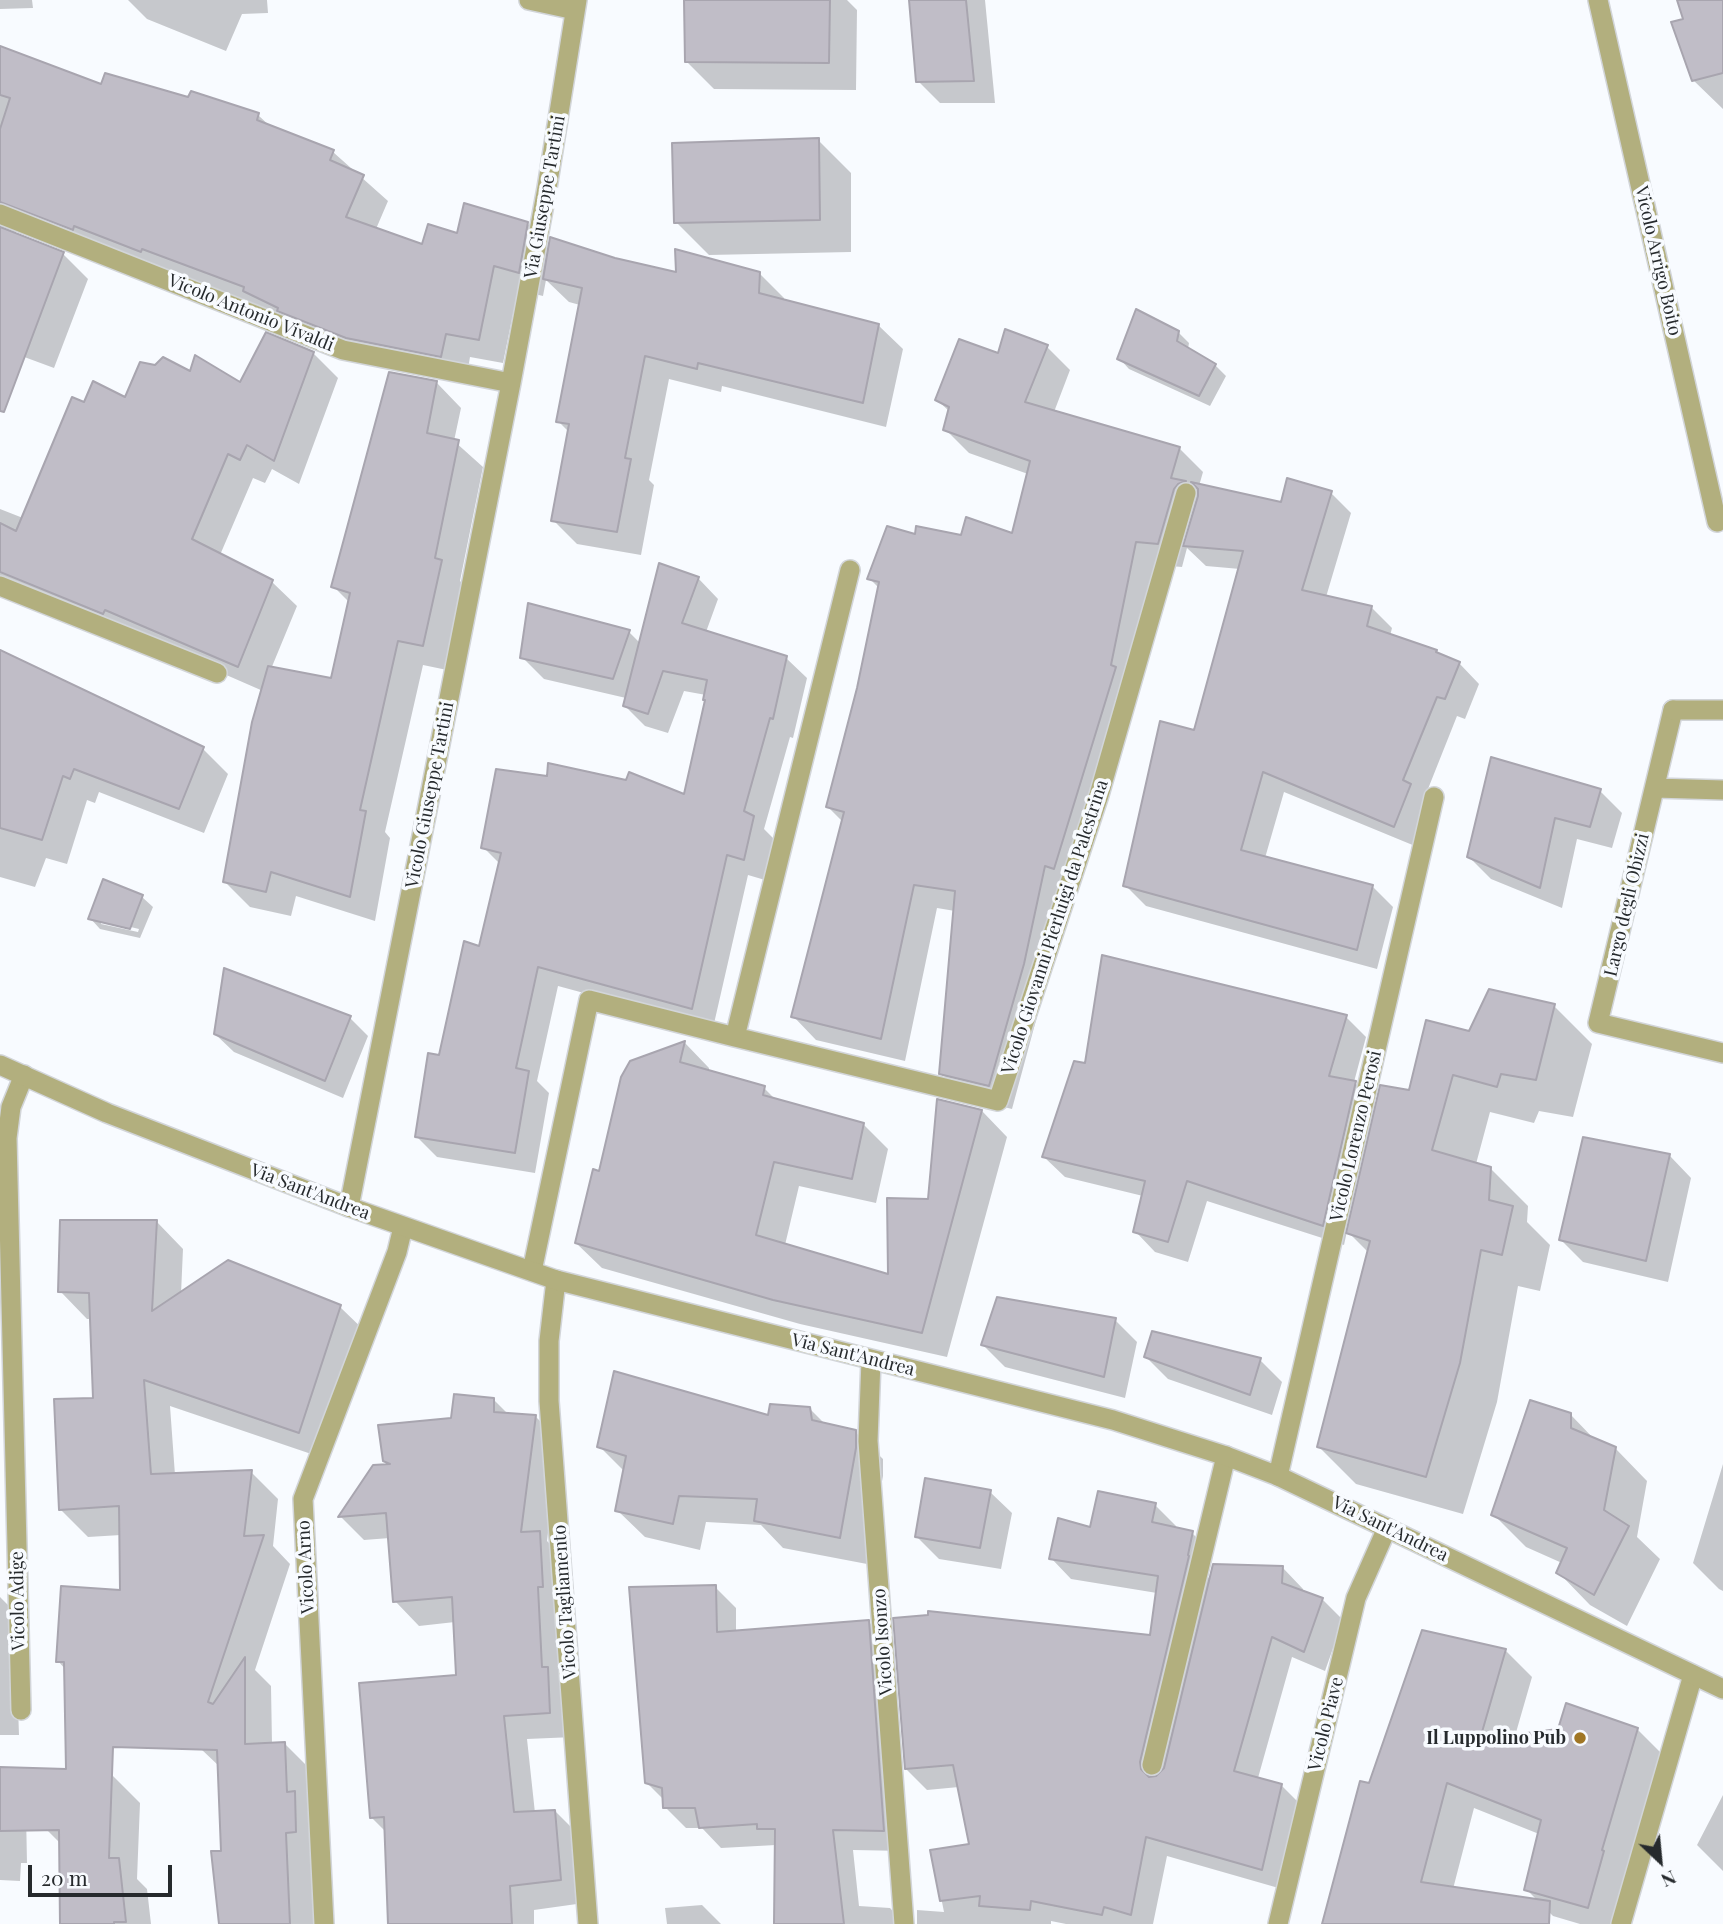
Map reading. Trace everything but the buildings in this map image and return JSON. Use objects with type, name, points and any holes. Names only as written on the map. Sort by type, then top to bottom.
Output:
[{"type":"street","name":"Via Giuseppe Tartini","points":[[511,383],[547,188],[576,5],[529,0]]},
{"type":"street","name":"Vicolo Arrigo Boito","points":[[1598,0],[1717,522]]},
{"type":"street","name":"Vicolo Antonio Vivaldi","points":[[0,214],[343,350],[511,383]]},
{"type":"street","name":"Vicolo Giuseppe Tartini","points":[[349,1207],[511,383]]},
{"type":"street","name":"Vicolo Giovanni Pierluigi da Palestrina","points":[[532,1271],[589,1000],[998,1101],[1099,795],[1186,493]]},
{"type":"street","points":[[735,1037],[850,570]]},
{"type":"street","points":[[0,586],[217,673]]},
{"type":"street","name":"Largo degli Obizzi","points":[[1723,710],[1673,710],[1598,1023],[1723,1054]]},
{"type":"street","points":[[1655,788],[1723,790]]},
{"type":"street","name":"Vicolo Lorenzo Perosi","points":[[1279,1476],[1434,797]]},
{"type":"street","name":"Via Sant'Andrea","points":[[0,1065],[107,1113],[349,1207],[556,1280],[1113,1420],[1226,1456],[1279,1476],[1723,1689]]},
{"type":"street","name":"Vicolo Adige","points":[[21,1710],[7,1138],[11,1107],[24,1075]]},
{"type":"street","name":"Vicolo Arno","points":[[324,1924],[303,1499],[397,1252],[403,1227]]},
{"type":"street","name":"Vicolo Tagliamento","points":[[556,1280],[550,1340],[550,1401],[588,1924]]},
{"type":"street","name":"Vicolo Isonzo","points":[[871,1360],[868,1441],[904,1924]]},
{"type":"street","points":[[1152,1765],[1226,1456]]},
{"type":"street","name":"Vicolo Piave","points":[[1278,1924],[1356,1598],[1387,1528]]},
{"type":"street","points":[[1621,1924],[1693,1675]]},
{"type":"place","name":"Il Luppolino Pub","points":[[1580,1738]]}]
